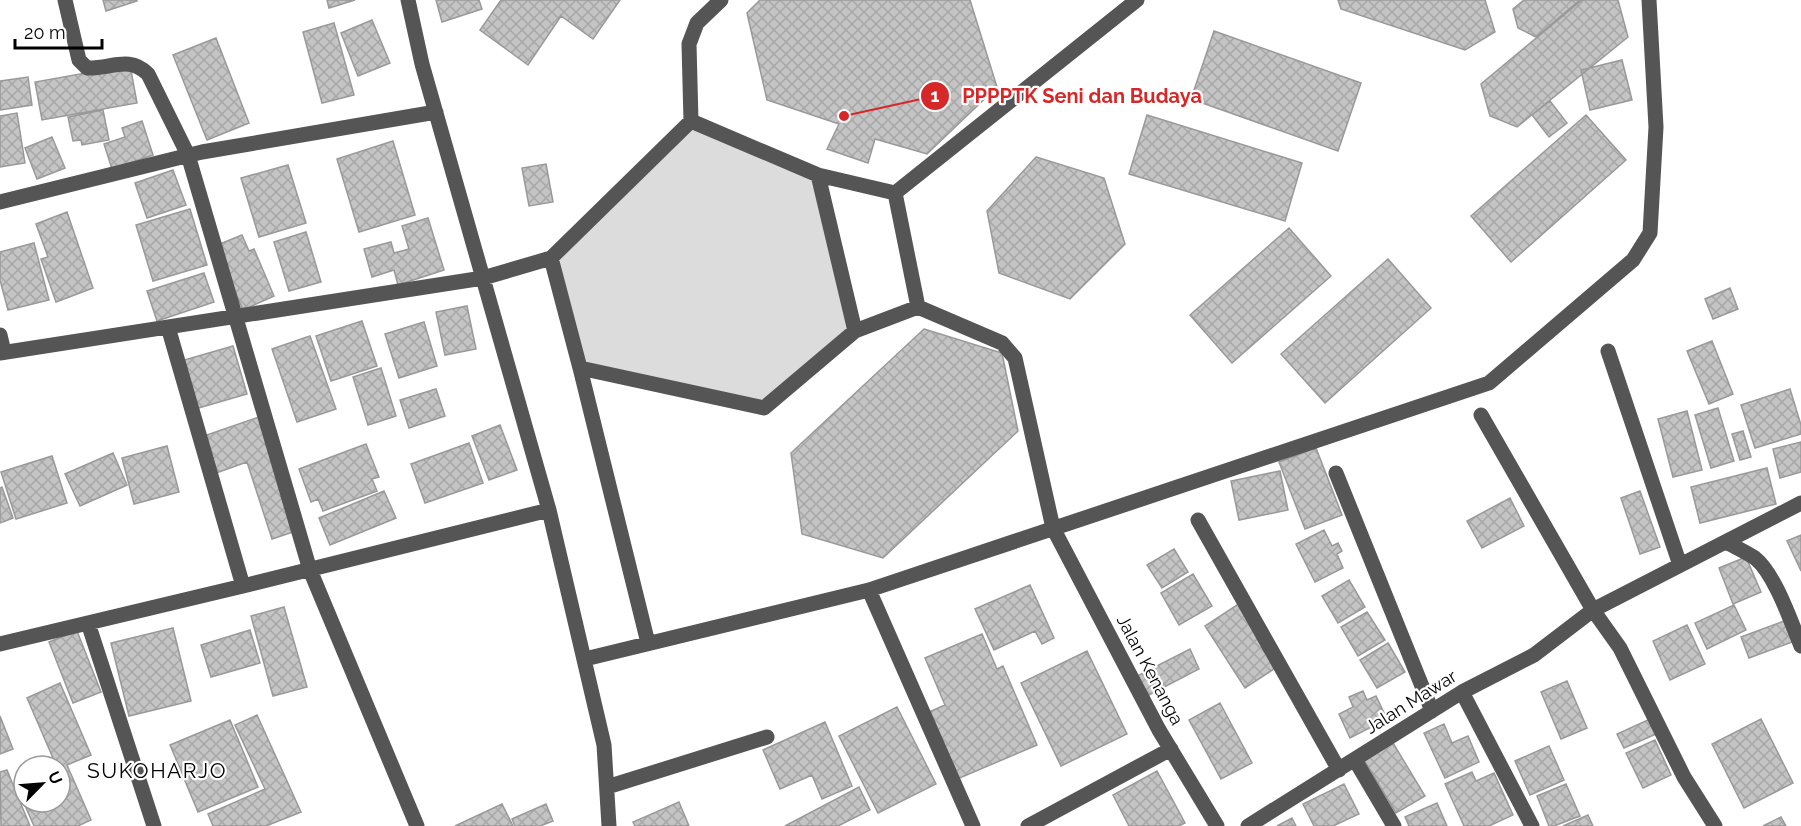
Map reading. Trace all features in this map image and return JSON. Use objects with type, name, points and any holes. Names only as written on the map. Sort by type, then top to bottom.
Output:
[{"type":"street","points":[[65,0],[79,60],[87,68],[129,63],[140,66],[148,74],[188,155],[310,570],[417,826]]},
{"type":"street","points":[[408,0],[422,64],[549,510],[604,745],[609,826]]},
{"type":"street","points":[[0,335],[2,353],[483,278],[550,258],[691,121],[689,44],[697,23],[721,0]]},
{"type":"street","points":[[895,193],[1137,0]]},
{"type":"street","points":[[585,659],[869,590],[1490,383],[1633,260],[1650,233],[1656,128],[1649,0]]},
{"type":"street","points":[[0,202],[188,155],[436,112]]},
{"type":"street","points":[[691,121],[818,175],[895,193]]},
{"type":"street","points":[[818,175],[855,331]]},
{"type":"street","points":[[580,368],[764,408],[855,331],[918,307],[895,193]]},
{"type":"street","points":[[550,258],[580,368],[648,643]]},
{"type":"street","name":"Jalan Kenanga","points":[[918,307],[1002,342],[1015,358],[1053,528],[1171,749],[1217,826]]},
{"type":"street","points":[[168,327],[243,586]]},
{"type":"street","points":[[1608,351],[1680,566]]},
{"type":"street","points":[[1481,415],[1593,610],[1620,648],[1684,777],[1715,826]]},
{"type":"street","points":[[1336,473],[1432,711]]},
{"type":"street","name":"Jalan Mawar","points":[[1248,826],[1462,692],[1534,655],[1593,610],[1800,506]]},
{"type":"street","points":[[0,644],[549,510]]},
{"type":"street","points":[[1198,520],[1339,770]]},
{"type":"street","points":[[1726,542],[1755,558],[1766,570],[1801,646]]},
{"type":"street","points":[[869,590],[973,826]]},
{"type":"street","points":[[88,623],[154,826]]},
{"type":"street","points":[[1462,692],[1532,826]]},
{"type":"street","points":[[607,787],[766,737]]},
{"type":"street","points":[[1028,826],[1171,749]]},
{"type":"street","points":[[1355,760],[1394,826]]},
{"type":"shaded area","points":[[691,121],[818,175],[855,331],[764,408],[580,368],[551,258]]},
{"type":"building","points":[[103,0],[137,0],[137,1],[106,11]]},
{"type":"building","points":[[327,0],[355,0],[329,8]]},
{"type":"building","points":[[436,0],[479,0],[482,9],[442,22]]},
{"type":"building","points":[[501,0],[620,0],[593,39],[561,16],[528,65],[480,30]]},
{"type":"building","points":[[760,0],[970,0],[997,87],[927,154],[875,139],[868,163],[827,149],[839,124],[767,100],[747,13]]},
{"type":"building","points":[[1338,0],[1485,0],[1495,32],[1465,50],[1341,9]]},
{"type":"building","points":[[1524,0],[1580,0],[1536,37],[1518,28],[1513,9]]},
{"type":"building","points":[[1582,0],[1618,0],[1628,37],[1517,127],[1490,116],[1481,84]]},
{"type":"building","points":[[372,20],[390,63],[358,76],[341,33]]},
{"type":"building","points":[[334,23],[354,95],[322,103],[303,32]]},
{"type":"building","points":[[1214,31],[1361,83],[1338,151],[1191,99]]},
{"type":"building","points":[[216,38],[249,123],[207,140],[173,55]]},
{"type":"building","points":[[1622,60],[1632,100],[1590,110],[1581,70]]},
{"type":"building","points":[[130,65],[137,103],[42,120],[35,82]]},
{"type":"building","points":[[28,77],[32,105],[0,110],[0,81]]},
{"type":"building","points":[[1550,101],[1567,123],[1549,137],[1532,115]]},
{"type":"building","points":[[103,110],[109,140],[82,145],[81,140],[73,141],[68,117]]},
{"type":"building","points":[[17,113],[25,163],[0,167],[0,116]]},
{"type":"building","points":[[1147,115],[1302,163],[1285,221],[1129,174]]},
{"type":"building","points":[[1586,115],[1626,160],[1511,262],[1471,216]]},
{"type":"building","points":[[142,121],[153,155],[112,169],[104,144],[125,137],[122,128]]},
{"type":"building","points":[[52,137],[65,168],[37,179],[25,148]]},
{"type":"building","points":[[393,141],[415,215],[359,232],[337,159]]},
{"type":"building","points":[[1036,157],[1104,178],[1125,244],[1070,299],[999,273],[987,211]]},
{"type":"building","points":[[546,164],[553,202],[529,206],[522,168]]},
{"type":"building","points":[[288,165],[306,223],[259,237],[241,178]]},
{"type":"building","points":[[173,170],[186,205],[147,218],[135,183]]},
{"type":"building","points":[[190,209],[207,265],[153,281],[136,225]]},
{"type":"building","points":[[67,212],[93,288],[56,302],[41,259],[48,257],[36,224]]},
{"type":"building","points":[[428,218],[444,270],[398,285],[394,270],[372,277],[364,249],[391,242],[394,253],[409,249],[402,226]]},
{"type":"building","points":[[1289,228],[1331,276],[1232,363],[1190,315]]},
{"type":"building","points":[[306,232],[321,282],[289,291],[274,242]]},
{"type":"building","points":[[242,235],[249,251],[254,249],[274,296],[243,310],[215,246]]},
{"type":"building","points":[[34,243],[49,300],[8,310],[0,280],[0,252]]},
{"type":"building","points":[[1388,259],[1431,308],[1325,403],[1281,354]]},
{"type":"building","points":[[204,273],[214,302],[157,321],[147,291]]},
{"type":"building","points":[[1730,288],[1738,309],[1713,319],[1705,299]]},
{"type":"building","points":[[467,306],[476,349],[445,355],[436,312]]},
{"type":"building","points":[[362,321],[377,366],[331,381],[316,336]]},
{"type":"building","points":[[424,322],[437,366],[399,378],[385,334]]},
{"type":"building","points":[[924,329],[1002,353],[1018,431],[883,558],[802,534],[791,453]]},
{"type":"building","points":[[310,336],[336,409],[297,422],[272,349]]},
{"type":"building","points":[[1712,341],[1733,394],[1709,404],[1687,351]]},
{"type":"building","points":[[233,346],[247,394],[195,409],[181,361]]},
{"type":"building","points":[[381,368],[396,416],[368,425],[353,377]]},
{"type":"building","points":[[436,389],[445,416],[409,428],[400,400]]},
{"type":"building","points":[[1790,389],[1801,425],[1801,434],[1755,448],[1741,405]]},
{"type":"building","points":[[1718,408],[1734,461],[1711,468],[1695,415]]},
{"type":"building","points":[[1687,411],[1702,470],[1673,477],[1658,419]]},
{"type":"building","points":[[259,417],[296,531],[272,539],[247,462],[216,473],[204,436]]},
{"type":"building","points":[[500,425],[517,470],[489,480],[472,436]]},
{"type":"building","points":[[1743,431],[1751,457],[1740,460],[1732,434]]},
{"type":"building","points":[[1801,442],[1801,472],[1780,478],[1773,449]]},
{"type":"building","points":[[469,443],[483,483],[425,503],[411,464]]},
{"type":"building","points":[[366,444],[379,477],[372,479],[377,491],[323,511],[318,499],[311,502],[299,469]]},
{"type":"building","points":[[167,446],[179,492],[134,504],[122,458]]},
{"type":"building","points":[[1316,448],[1342,515],[1305,529],[1279,462]]},
{"type":"building","points":[[113,453],[127,485],[80,506],[65,474]]},
{"type":"building","points":[[52,456],[67,503],[16,519],[1,472]]},
{"type":"building","points":[[1767,468],[1776,504],[1700,523],[1691,487]]},
{"type":"building","points":[[1280,471],[1288,510],[1239,520],[1231,481]]},
{"type":"building","points":[[2,487],[13,518],[0,523],[0,488]]},
{"type":"building","points":[[384,491],[396,518],[330,545],[319,518]]},
{"type":"building","points":[[1640,491],[1660,547],[1640,554],[1621,498]]},
{"type":"building","points":[[1510,498],[1524,526],[1482,548],[1467,521]]},
{"type":"building","points":[[1324,530],[1332,546],[1338,543],[1342,551],[1337,554],[1343,568],[1315,582],[1296,544]]},
{"type":"building","points":[[1801,535],[1801,571],[1787,541]]},
{"type":"building","points":[[1174,549],[1188,572],[1162,588],[1147,565]]},
{"type":"building","points":[[1746,557],[1761,592],[1733,604],[1719,568]]},
{"type":"building","points":[[1193,574],[1212,606],[1179,625],[1161,593]]},
{"type":"building","points":[[1349,580],[1365,607],[1338,623],[1322,596]]},
{"type":"building","points":[[1030,585],[1054,638],[1042,644],[1035,631],[994,650],[975,609]]},
{"type":"building","points":[[1243,601],[1283,663],[1245,688],[1205,626]]},
{"type":"building","points":[[1734,605],[1746,630],[1707,649],[1695,623]]},
{"type":"building","points":[[284,607],[307,687],[273,696],[251,616]]},
{"type":"building","points":[[1367,612],[1385,640],[1358,656],[1341,627]]},
{"type":"building","points":[[1784,621],[1792,642],[1749,658],[1741,637]]},
{"type":"building","points":[[1687,625],[1705,664],[1670,680],[1653,641]]},
{"type":"building","points":[[173,628],[191,701],[129,716],[111,643]]},
{"type":"building","points":[[250,630],[260,663],[211,677],[201,645]]},
{"type":"building","points":[[77,631],[101,692],[73,703],[49,642]]},
{"type":"building","points":[[982,634],[997,669],[1003,666],[1037,745],[955,780],[927,713],[945,705],[925,658]]},
{"type":"building","points":[[1388,643],[1405,672],[1377,688],[1360,660]]},
{"type":"building","points":[[1190,649],[1199,669],[1147,696],[1137,676]]},
{"type":"building","points":[[1087,651],[1127,734],[1061,766],[1021,683]]},
{"type":"building","points":[[1567,681],[1587,728],[1561,739],[1541,692]]},
{"type":"building","points":[[60,683],[91,755],[72,763],[72,754],[51,754],[27,698]]},
{"type":"building","points":[[1363,691],[1367,700],[1376,696],[1387,719],[1350,738],[1339,714],[1353,707],[1349,697]]},
{"type":"building","points":[[1220,703],[1252,763],[1221,779],[1189,720]]},
{"type":"building","points":[[897,707],[936,784],[878,813],[839,736]]},
{"type":"building","points":[[257,715],[301,812],[266,826],[213,826],[208,814],[265,789],[235,725]]},
{"type":"building","points":[[0,716],[13,749],[0,754]]},
{"type":"building","points":[[1650,719],[1656,734],[1624,748],[1617,734]]},
{"type":"building","points":[[1761,719],[1793,783],[1744,808],[1712,744]]},
{"type":"building","points":[[230,720],[258,787],[198,812],[170,745]]},
{"type":"building","points":[[825,722],[852,786],[822,799],[812,775],[780,789],[763,750]]},
{"type":"building","points":[[1444,724],[1452,743],[1468,736],[1479,762],[1445,778],[1424,733]]},
{"type":"building","points":[[1655,740],[1671,775],[1643,788],[1626,753]]},
{"type":"building","points":[[1393,743],[1425,796],[1396,813],[1364,760]]},
{"type":"building","points":[[1549,746],[1564,780],[1530,795],[1515,761]]},
{"type":"building","points":[[7,770],[12,782],[12,814],[25,814],[30,826],[1,826],[0,772]]},
{"type":"building","points":[[1157,771],[1185,823],[1179,826],[1129,826],[1113,795]]},
{"type":"building","points":[[1472,772],[1476,781],[1494,773],[1513,815],[1489,826],[1464,826],[1445,784]]},
{"type":"building","points":[[72,776],[91,820],[78,826],[34,826],[29,814],[72,814]]},
{"type":"building","points":[[1344,784],[1359,814],[1333,826],[1314,826],[1303,804]]},
{"type":"building","points":[[1566,784],[1580,816],[1549,826],[1537,796]]},
{"type":"building","points":[[859,787],[870,810],[838,826],[785,826]]},
{"type":"building","points":[[679,802],[689,826],[635,826],[633,822]]},
{"type":"building","points":[[1437,803],[1447,826],[1409,826],[1405,817]]},
{"type":"building","points":[[502,804],[513,826],[455,826]]},
{"type":"building","points":[[546,804],[553,821],[540,826],[515,826],[512,819]]},
{"type":"building","points":[[1588,815],[1593,826],[1563,826]]},
{"type":"building","points":[[1781,817],[1786,826],[1763,826]]},
{"type":"building","points":[[1292,818],[1296,826],[1277,826]]},
{"type":"place","name":"PPPPTK Seni dan Budaya","points":[[844,116]]},
{"type":"district","name":"SUKOHARJO","points":[[157,771]]}]
